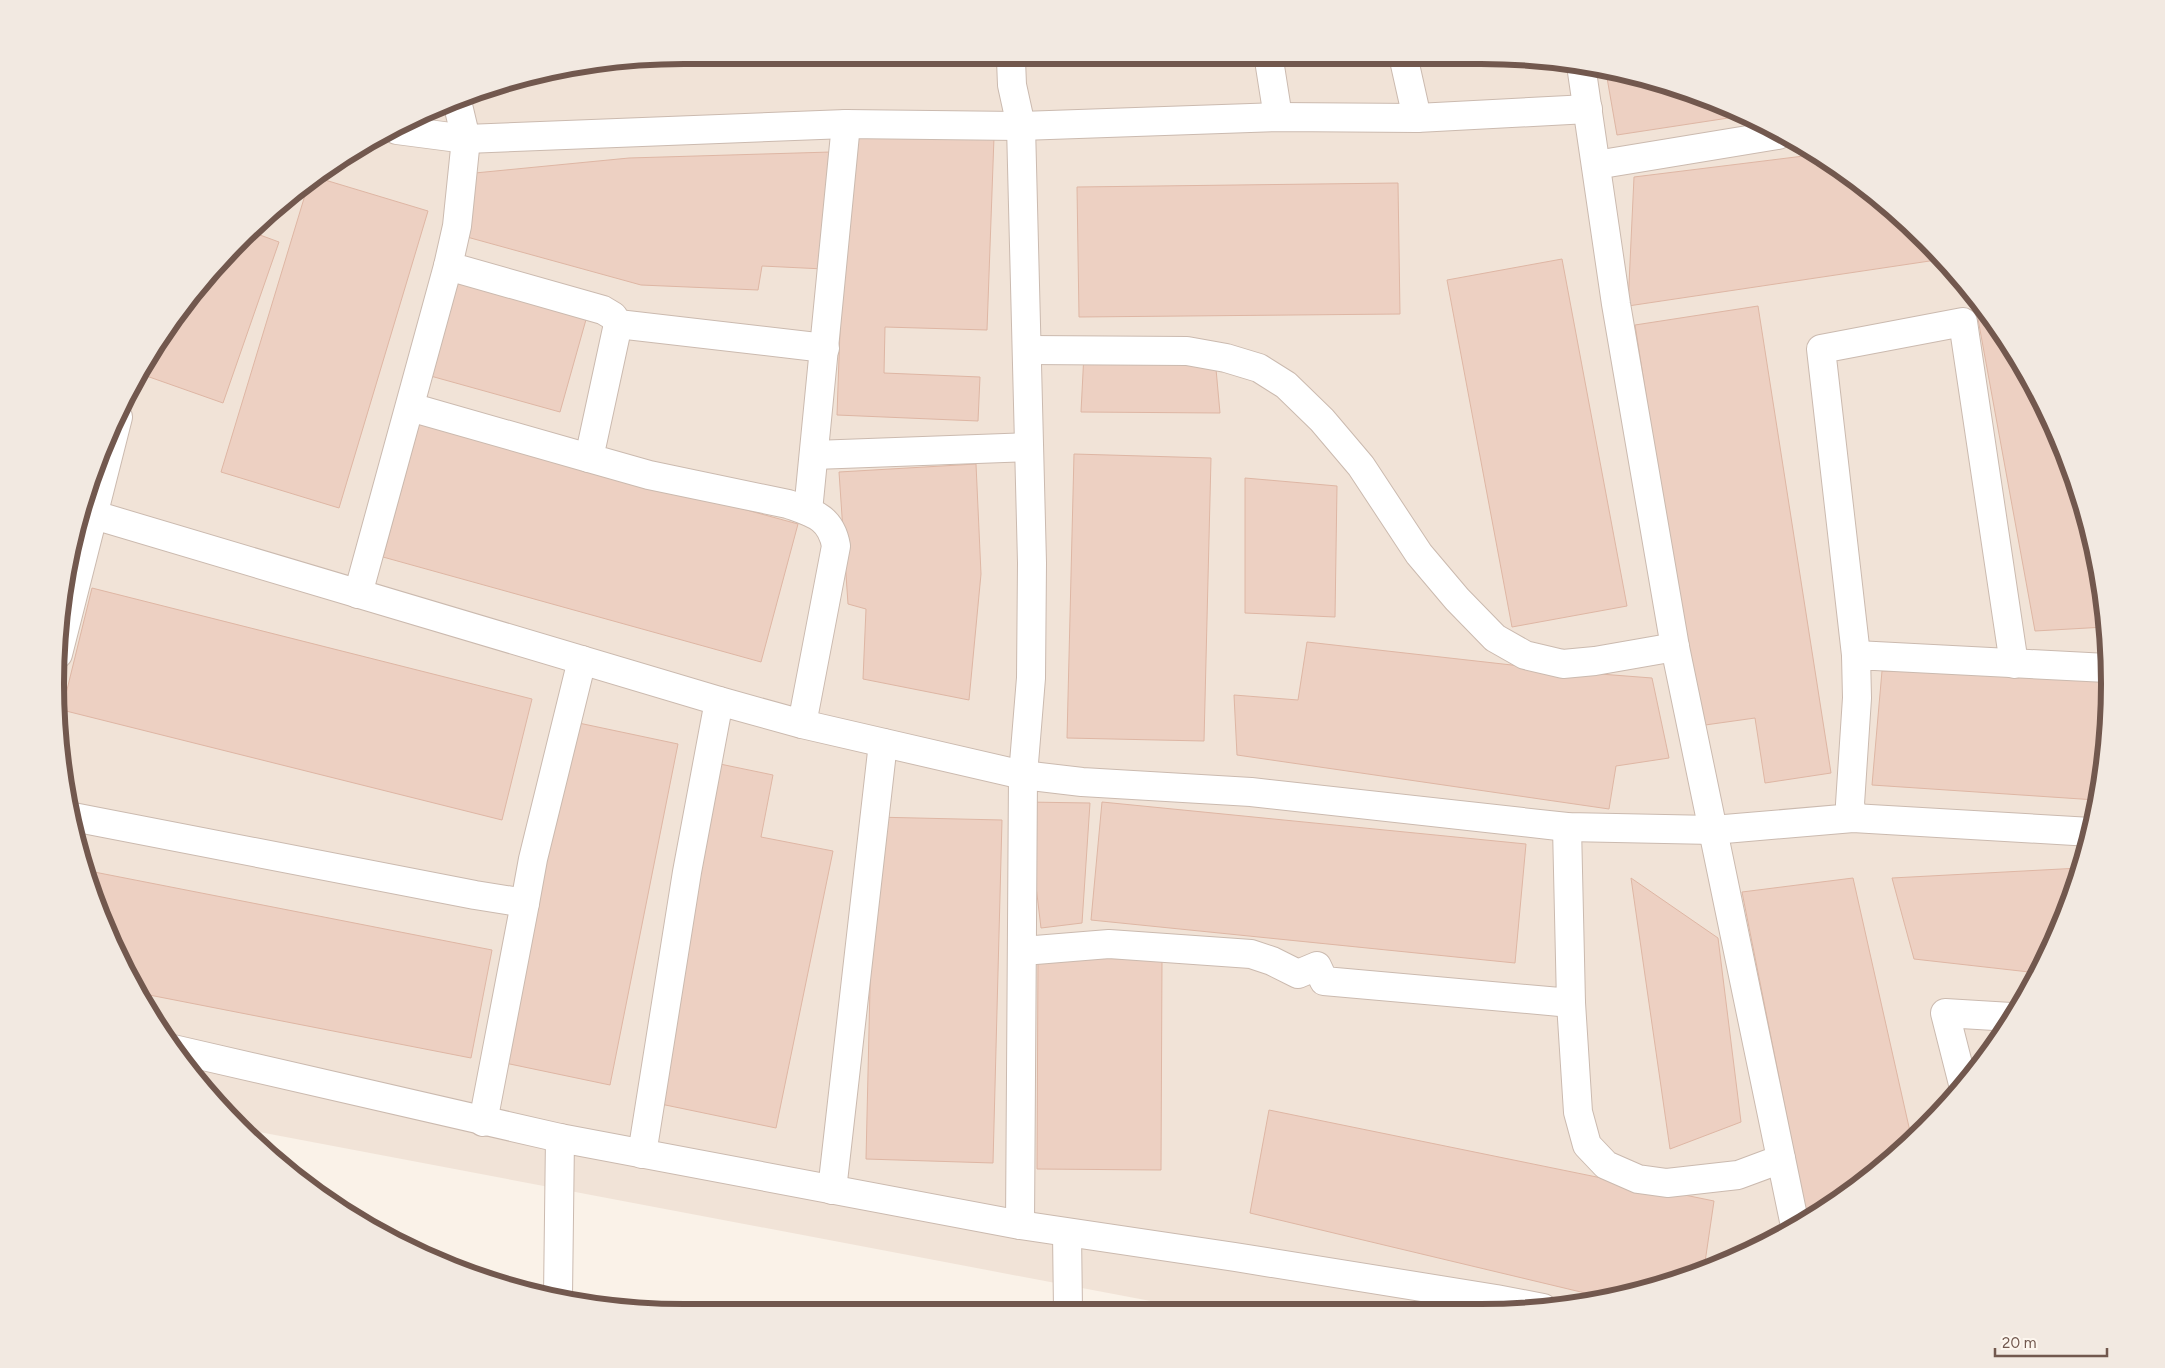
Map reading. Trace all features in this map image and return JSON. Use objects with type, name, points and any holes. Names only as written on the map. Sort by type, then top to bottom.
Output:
[{"type":"street","points":[[1011,64],[1012,85],[1021,126],[1032,563],[1030,678],[1023,775],[1020,1225]]},
{"type":"street","points":[[1270,64],[1278,117]]},
{"type":"street","points":[[1405,64],[1417,118]]},
{"type":"street","points":[[1582,73],[1616,304],[1675,648],[1794,1219]]},
{"type":"street","points":[[358,594],[410,408],[457,226],[466,139],[458,107]]},
{"type":"street","points":[[404,131],[466,139],[846,124],[1021,126],[1278,117],[1417,118],[1588,109]]},
{"type":"street","points":[[808,511],[846,124]]},
{"type":"street","points":[[1596,165],[1768,135]]},
{"type":"street","points":[[448,266],[603,310],[613,316],[618,324],[589,458]]},
{"type":"street","points":[[1853,818],[1850,804],[1857,698],[1856,655],[1820,350],[1963,322],[2014,664]]},
{"type":"street","points":[[618,324],[825,348]]},
{"type":"street","points":[[1028,350],[1187,351],[1226,358],[1259,368],[1286,385],[1322,420],[1361,466],[1419,554],[1457,599],[1495,638],[1525,655],[1563,664],[1595,661],[1675,648]]},
{"type":"street","points":[[410,408],[648,475],[751,495],[808,511],[825,521],[834,532],[836,546],[802,724]]},
{"type":"street","points":[[814,455],[1029,447]]},
{"type":"street","points":[[88,513],[719,701],[802,724],[1023,775],[1082,782],[1251,792],[1567,827],[1713,830],[1853,818],[2083,832]]},
{"type":"street","points":[[72,586],[84,526]]},
{"type":"street","points":[[1856,655],[2101,668]]},
{"type":"street","points":[[483,1122],[533,859],[582,660]]},
{"type":"street","points":[[642,1154],[687,872],[719,701]]},
{"type":"street","points":[[832,1190],[883,743]]},
{"type":"street","points":[[79,818],[525,903]]},
{"type":"street","points":[[1567,827],[1571,1004],[1578,1112],[1587,1145],[1606,1165],[1638,1178],[1667,1183],[1738,1175],[1781,1159]]},
{"type":"street","points":[[1023,951],[1109,944],[1251,954],[1272,961],[1298,974],[1317,966],[1324,981],[1571,1004]]},
{"type":"street","points":[[1961,1076],[1945,1013],[2004,1017]]},
{"type":"street","points":[[185,1052],[483,1122],[832,1190],[1067,1233],[1254,1260],[1514,1303]]},
{"type":"street","points":[[558,1291],[560,1138]]},
{"type":"street","points":[[1067,1233],[1068,1304]]},
{"type":"shaded area","points":[[684,64],[1522,65],[1562,69],[1642,85],[1718,111],[1791,147],[1826,168],[1890,218],[1920,245],[1973,306],[1997,339],[2018,374],[2054,447],[2068,485],[2080,523],[2096,603],[2100,643],[2101,684],[2100,725],[2096,765],[2080,845],[2068,883],[2054,921],[2018,994],[1997,1029],[1973,1062],[1920,1123],[1859,1176],[1826,1200],[1755,1240],[1718,1257],[1642,1283],[1562,1299],[1522,1303],[1166,1304],[254,1131],[192,1062],[168,1029],[128,958],[111,921],[85,845],[69,765],[65,725],[65,643],[69,603],[85,523],[97,485],[111,447],[147,374],[168,339],[218,275],[245,245],[306,192],[339,168],[374,147],[447,111],[523,85],[603,69],[643,65]]},
{"type":"building","points":[[1607,77],[1642,85],[1680,97],[1732,117],[1617,135]]},
{"type":"building","points":[[847,131],[994,137],[987,330],[885,327],[884,373],[980,377],[978,421],[837,415]]},
{"type":"building","points":[[831,152],[824,269],[762,266],[758,290],[641,285],[467,237],[475,173],[629,158]]},
{"type":"building","points":[[1806,156],[1859,192],[1920,245],[1934,260],[1628,306],[1634,177]]},
{"type":"building","points":[[323,179],[428,211],[339,508],[221,472],[306,192]]},
{"type":"building","points":[[1398,183],[1400,314],[1079,317],[1077,187]]},
{"type":"building","points":[[257,234],[279,242],[223,403],[146,376],[168,339],[192,306],[245,245]]},
{"type":"building","points":[[1562,259],[1627,606],[1512,627],[1447,280]]},
{"type":"building","points":[[453,279],[587,316],[560,412],[427,375]]},
{"type":"building","points":[[1758,306],[1831,773],[1765,783],[1755,718],[1698,726],[1635,325]]},
{"type":"building","points":[[1977,311],[1997,339],[2018,374],[2054,447],[2080,523],[2089,563],[2098,627],[2035,631]]},
{"type":"building","points":[[1084,353],[1215,358],[1220,413],[1081,412]]},
{"type":"building","points":[[420,421],[798,524],[761,662],[383,557]]},
{"type":"building","points":[[1074,454],[1211,458],[1204,741],[1067,738]]},
{"type":"building","points":[[976,464],[981,574],[969,700],[863,679],[866,609],[848,604],[839,472]]},
{"type":"building","points":[[1245,478],[1337,486],[1335,617],[1245,613]]},
{"type":"building","points":[[92,588],[532,699],[502,820],[65,711],[64,700]]},
{"type":"building","points":[[1307,642],[1574,672],[1652,678],[1669,758],[1616,766],[1609,809],[1237,755],[1234,695],[1298,700]]},
{"type":"building","points":[[1882,671],[2101,676],[2100,725],[2090,800],[1872,785]]},
{"type":"building","points":[[574,722],[678,744],[610,1085],[505,1063]]},
{"type":"building","points":[[720,764],[773,775],[761,837],[833,851],[776,1128],[651,1102]]},
{"type":"building","points":[[1026,802],[1090,803],[1082,923],[1041,928]]},
{"type":"building","points":[[1102,802],[1526,844],[1515,963],[1091,920]]},
{"type":"building","points":[[874,817],[1002,820],[993,1163],[866,1159]]},
{"type":"building","points":[[2073,868],[2054,921],[2030,972],[1914,959],[1892,878]]},
{"type":"building","points":[[93,872],[492,950],[471,1058],[147,995],[111,921]]},
{"type":"building","points":[[1631,878],[1718,938],[1741,1122],[1670,1149]]},
{"type":"building","points":[[1853,878],[1910,1132],[1859,1176],[1806,1212],[1742,892]]},
{"type":"building","points":[[1038,958],[1162,959],[1161,1170],[1037,1169]]},
{"type":"building","points":[[1269,1110],[1714,1201],[1705,1262],[1642,1283],[1590,1294],[1250,1213]]}]
